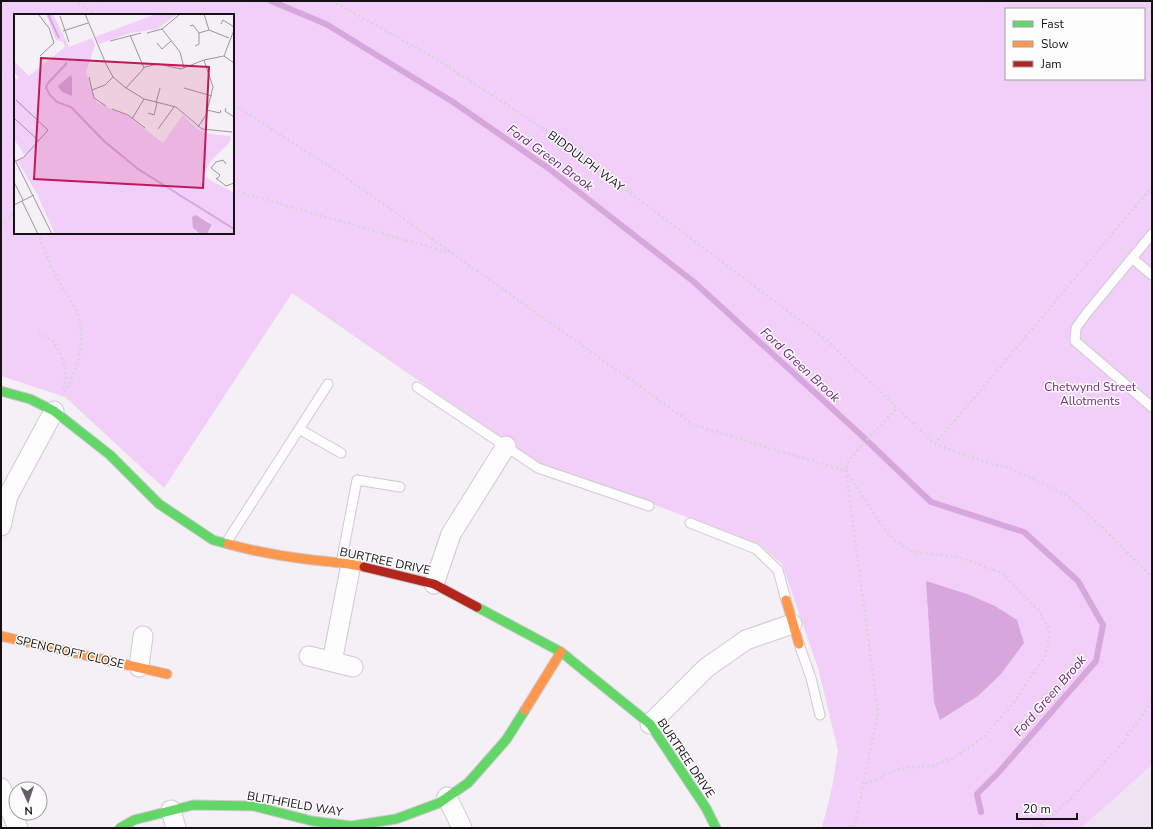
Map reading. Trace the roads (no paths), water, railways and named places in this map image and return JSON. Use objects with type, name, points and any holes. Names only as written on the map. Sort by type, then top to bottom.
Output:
[{"type":"street","name":"BURTREE DRIVE","points":[[1,391],[30,399],[58,403],[159,504],[214,540],[241,548],[303,559],[346,564],[434,584],[561,652],[650,724],[706,808],[716,828]]},
{"type":"street","points":[[1,526],[8,496],[58,403]]},
{"type":"street","points":[[434,584],[451,534],[506,446]]},
{"type":"street","points":[[332,662],[346,564]]},
{"type":"street","points":[[786,600],[799,644]]},
{"type":"street","points":[[650,724],[711,664],[746,640],[792,624]]},
{"type":"street","name":"SPENCROFT CLOSE","points":[[1,636],[168,674]]},
{"type":"street","name":"SPENCROFT CLOSE","points":[[139,667],[142,636]]},
{"type":"street","name":"BLITHFIELD WAY","points":[[120,828],[134,820],[192,805],[254,806],[312,821],[351,826],[396,818],[439,803],[468,783],[506,740],[561,652]]},
{"type":"street","points":[[309,656],[353,667]]},
{"type":"street","points":[[1,788],[18,828]]},
{"type":"street","points":[[447,797],[462,828]]},
{"type":"street","points":[[171,810],[176,828]]},
{"type":"lane","points":[[1152,234],[1086,314],[1076,328],[1075,341],[1152,407]]},
{"type":"lane","points":[[1132,258],[1152,275]]},
{"type":"lane","points":[[226,544],[328,384]]},
{"type":"lane","points":[[418,387],[538,468],[649,506]]},
{"type":"lane","points":[[299,429],[341,453]]},
{"type":"lane","points":[[346,564],[357,480],[400,487]]},
{"type":"lane","points":[[690,523],[756,549],[778,570],[786,600]]},
{"type":"lane","points":[[799,644],[811,678],[820,715]]},
{"type":"waterway","name":"Ford Green Brook","points":[[271,1],[326,24],[453,102],[548,168],[694,282],[860,434],[931,502],[1024,532],[1078,581],[1103,625],[1096,661],[998,773],[977,794],[981,812]]},
{"type":"park label","name":"Chetwynd Street Allotments","points":[[1090,394]]}]
